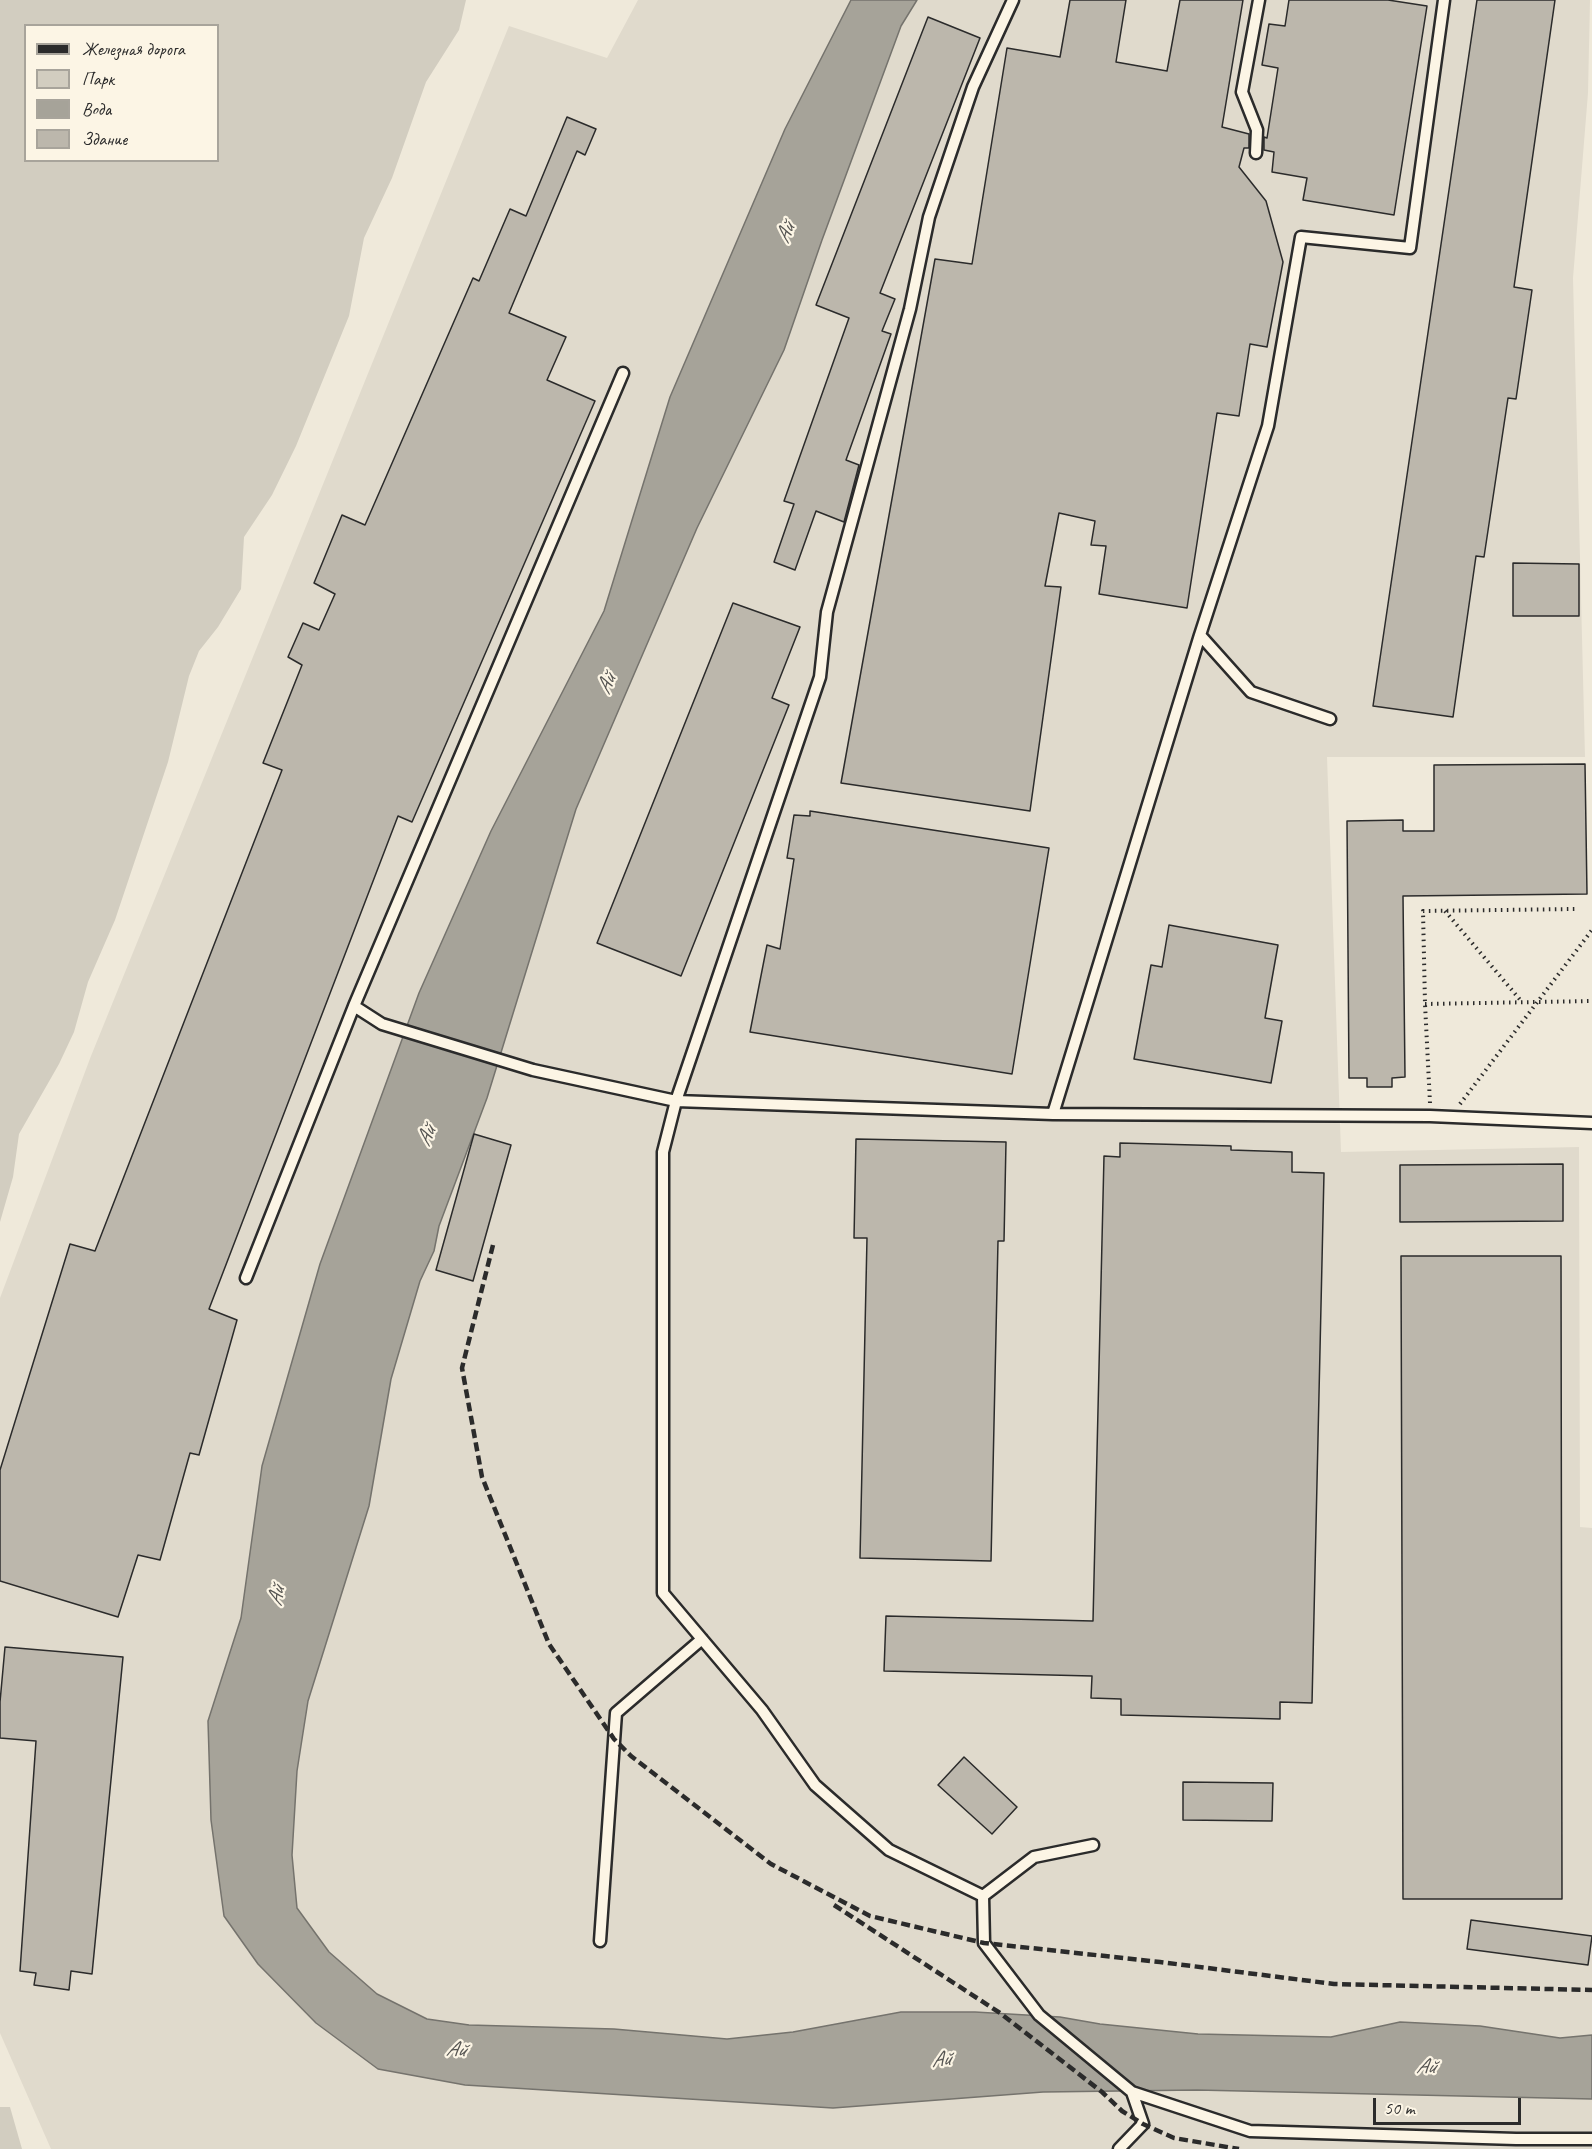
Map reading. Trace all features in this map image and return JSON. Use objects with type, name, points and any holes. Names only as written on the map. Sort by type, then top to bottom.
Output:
[{"type":"lane","points":[[983,1896],[889,1850],[815,1785],[762,1710],[663,1593],[663,1152],[676,1101],[820,677],[827,612],[910,309],[929,217],[974,87],[1013,0]]},
{"type":"lane","points":[[1256,153],[1257,130],[1242,92],[1259,0]]},
{"type":"lane","points":[[1053,1114],[1200,635],[1268,426],[1301,237],[1410,248],[1444,0]]},
{"type":"lane","points":[[246,1278],[354,1006],[623,373]]},
{"type":"lane","points":[[1200,635],[1251,692],[1330,719]]},
{"type":"lane","points":[[354,1006],[382,1024],[533,1070],[676,1101],[1053,1114],[1450,1116],[1592,1123]]},
{"type":"lane","points":[[600,1941],[616,1713],[702,1640]]},
{"type":"lane","points":[[983,1896],[1034,1857],[1093,1845]]},
{"type":"lane","points":[[983,1896],[984,1943],[1039,2015],[1132,2092],[1250,2131],[1592,2139]]},
{"type":"lane","points":[[1119,2149],[1143,2124],[1132,2092]]},
{"type":"path","points":[[1430,1116],[1423,911],[1575,909]]},
{"type":"path","points":[[1445,911],[1522,1002]]},
{"type":"path","points":[[1450,1116],[1592,930]]},
{"type":"path","points":[[1425,1004],[1592,1001]]},
{"type":"shaded area","points":[[638,0],[1590,0],[1588,93],[1573,278],[1585,757],[1327,757],[1341,1152],[1579,1147],[1580,1527],[1592,1528],[1592,2149],[51,2149],[0,2033],[0,1298],[91,1056],[509,26],[607,58]]},
{"type":"green space","points":[[0,0],[466,0],[459,30],[426,82],[392,178],[364,238],[349,316],[296,446],[272,495],[244,537],[241,589],[218,627],[199,651],[189,676],[168,762],[115,920],[88,982],[74,1032],[59,1064],[19,1134],[13,1177],[0,1222]]},
{"type":"green space","points":[[0,2107],[10,2107],[22,2149],[0,2149]]},
{"type":"water","name":"Ай","points":[[851,0],[917,0],[901,26],[784,350],[697,528],[576,809],[487,1098],[439,1226],[434,1251],[420,1281],[391,1379],[369,1506],[308,1701],[297,1771],[292,1855],[297,1908],[329,1952],[377,1994],[427,2019],[469,2025],[614,2029],[727,2039],[793,2032],[901,2012],[975,2012],[1060,2017],[1100,2024],[1198,2034],[1331,2037],[1400,2022],[1480,2026],[1560,2038],[1592,2035],[1592,2099],[1197,2090],[1043,2092],[833,2108],[465,2085],[378,2069],[316,2023],[258,1964],[224,1916],[211,1820],[208,1721],[241,1618],[262,1466],[320,1264],[419,993],[491,831],[604,611],[670,397],[785,129]]},
{"type":"building","points":[[1070,0],[1126,0],[1116,62],[1167,71],[1180,0],[1243,0],[1222,127],[1249,134],[1249,148],[1244,148],[1239,167],[1266,201],[1283,262],[1267,347],[1250,344],[1239,416],[1217,413],[1187,608],[1099,594],[1106,546],[1091,545],[1095,521],[1059,513],[1045,586],[1061,587],[1030,811],[841,783],[935,259],[972,264],[1007,48],[1060,57]]},
{"type":"building","points":[[1289,0],[1388,0],[1427,6],[1394,215],[1303,200],[1307,178],[1272,172],[1274,152],[1264,150],[1264,137],[1267,138],[1278,68],[1262,65],[1269,24],[1285,26]]},
{"type":"building","points":[[1477,0],[1555,0],[1514,287],[1532,290],[1516,399],[1508,398],[1484,557],[1476,556],[1453,717],[1373,706]]},
{"type":"building","points":[[928,17],[980,38],[880,293],[895,299],[882,331],[891,334],[846,460],[859,465],[844,522],[816,511],[795,570],[774,562],[794,504],[784,501],[849,318],[816,305]]},
{"type":"building","points":[[567,117],[596,129],[585,155],[577,151],[509,313],[566,337],[547,380],[595,401],[412,822],[398,816],[209,1309],[237,1320],[199,1455],[190,1453],[160,1560],[138,1555],[118,1617],[0,1581],[0,1470],[70,1244],[95,1251],[282,770],[263,763],[302,665],[288,657],[303,623],[319,630],[335,594],[314,583],[342,515],[365,525],[473,278],[479,281],[510,209],[526,216]]},
{"type":"building","points":[[1513,563],[1579,564],[1579,616],[1513,616]]},
{"type":"building","points":[[733,603],[800,627],[772,698],[789,705],[681,976],[597,943]]},
{"type":"building","points":[[1585,764],[1587,894],[1403,896],[1405,1077],[1392,1078],[1392,1087],[1367,1087],[1367,1078],[1349,1078],[1347,821],[1403,820],[1403,831],[1434,831],[1434,765]]},
{"type":"building","points":[[810,811],[1049,848],[1012,1074],[750,1032],[767,945],[780,949],[794,859],[787,858],[794,815],[810,816]]},
{"type":"building","points":[[1169,925],[1278,945],[1265,1018],[1282,1021],[1271,1083],[1134,1059],[1151,965],[1162,967]]},
{"type":"building","points":[[474,1134],[511,1145],[473,1281],[436,1270]]},
{"type":"building","points":[[856,1139],[1006,1142],[1004,1241],[998,1241],[991,1561],[860,1558],[867,1238],[854,1238]]},
{"type":"building","points":[[1120,1143],[1231,1146],[1231,1150],[1292,1152],[1292,1172],[1324,1173],[1312,1703],[1280,1702],[1280,1719],[1121,1715],[1121,1699],[1091,1698],[1092,1676],[884,1671],[886,1616],[1093,1621],[1104,1156],[1120,1157]]},
{"type":"building","points":[[1563,1164],[1563,1221],[1400,1222],[1400,1165]]},
{"type":"building","points":[[1401,1256],[1561,1256],[1562,1899],[1403,1899]]},
{"type":"building","points":[[5,1647],[123,1657],[92,1974],[71,1971],[69,1990],[34,1985],[36,1973],[20,1971],[36,1741],[0,1738],[0,1702]]},
{"type":"building","points":[[964,1757],[1017,1807],[992,1834],[938,1785]]},
{"type":"building","points":[[1183,1782],[1273,1783],[1272,1821],[1183,1820]]},
{"type":"building","points":[[1471,1920],[1592,1936],[1588,1965],[1467,1949]]},
{"type":"railway","points":[[493,1245],[462,1368],[482,1477],[549,1644],[614,1739],[631,1756],[771,1864],[870,1916],[984,1943],[1334,1984],[1592,1990]]},
{"type":"railway","points":[[834,1905],[1000,2013],[1102,2092],[1122,2111],[1143,2124],[1174,2138],[1239,2149]]}]
